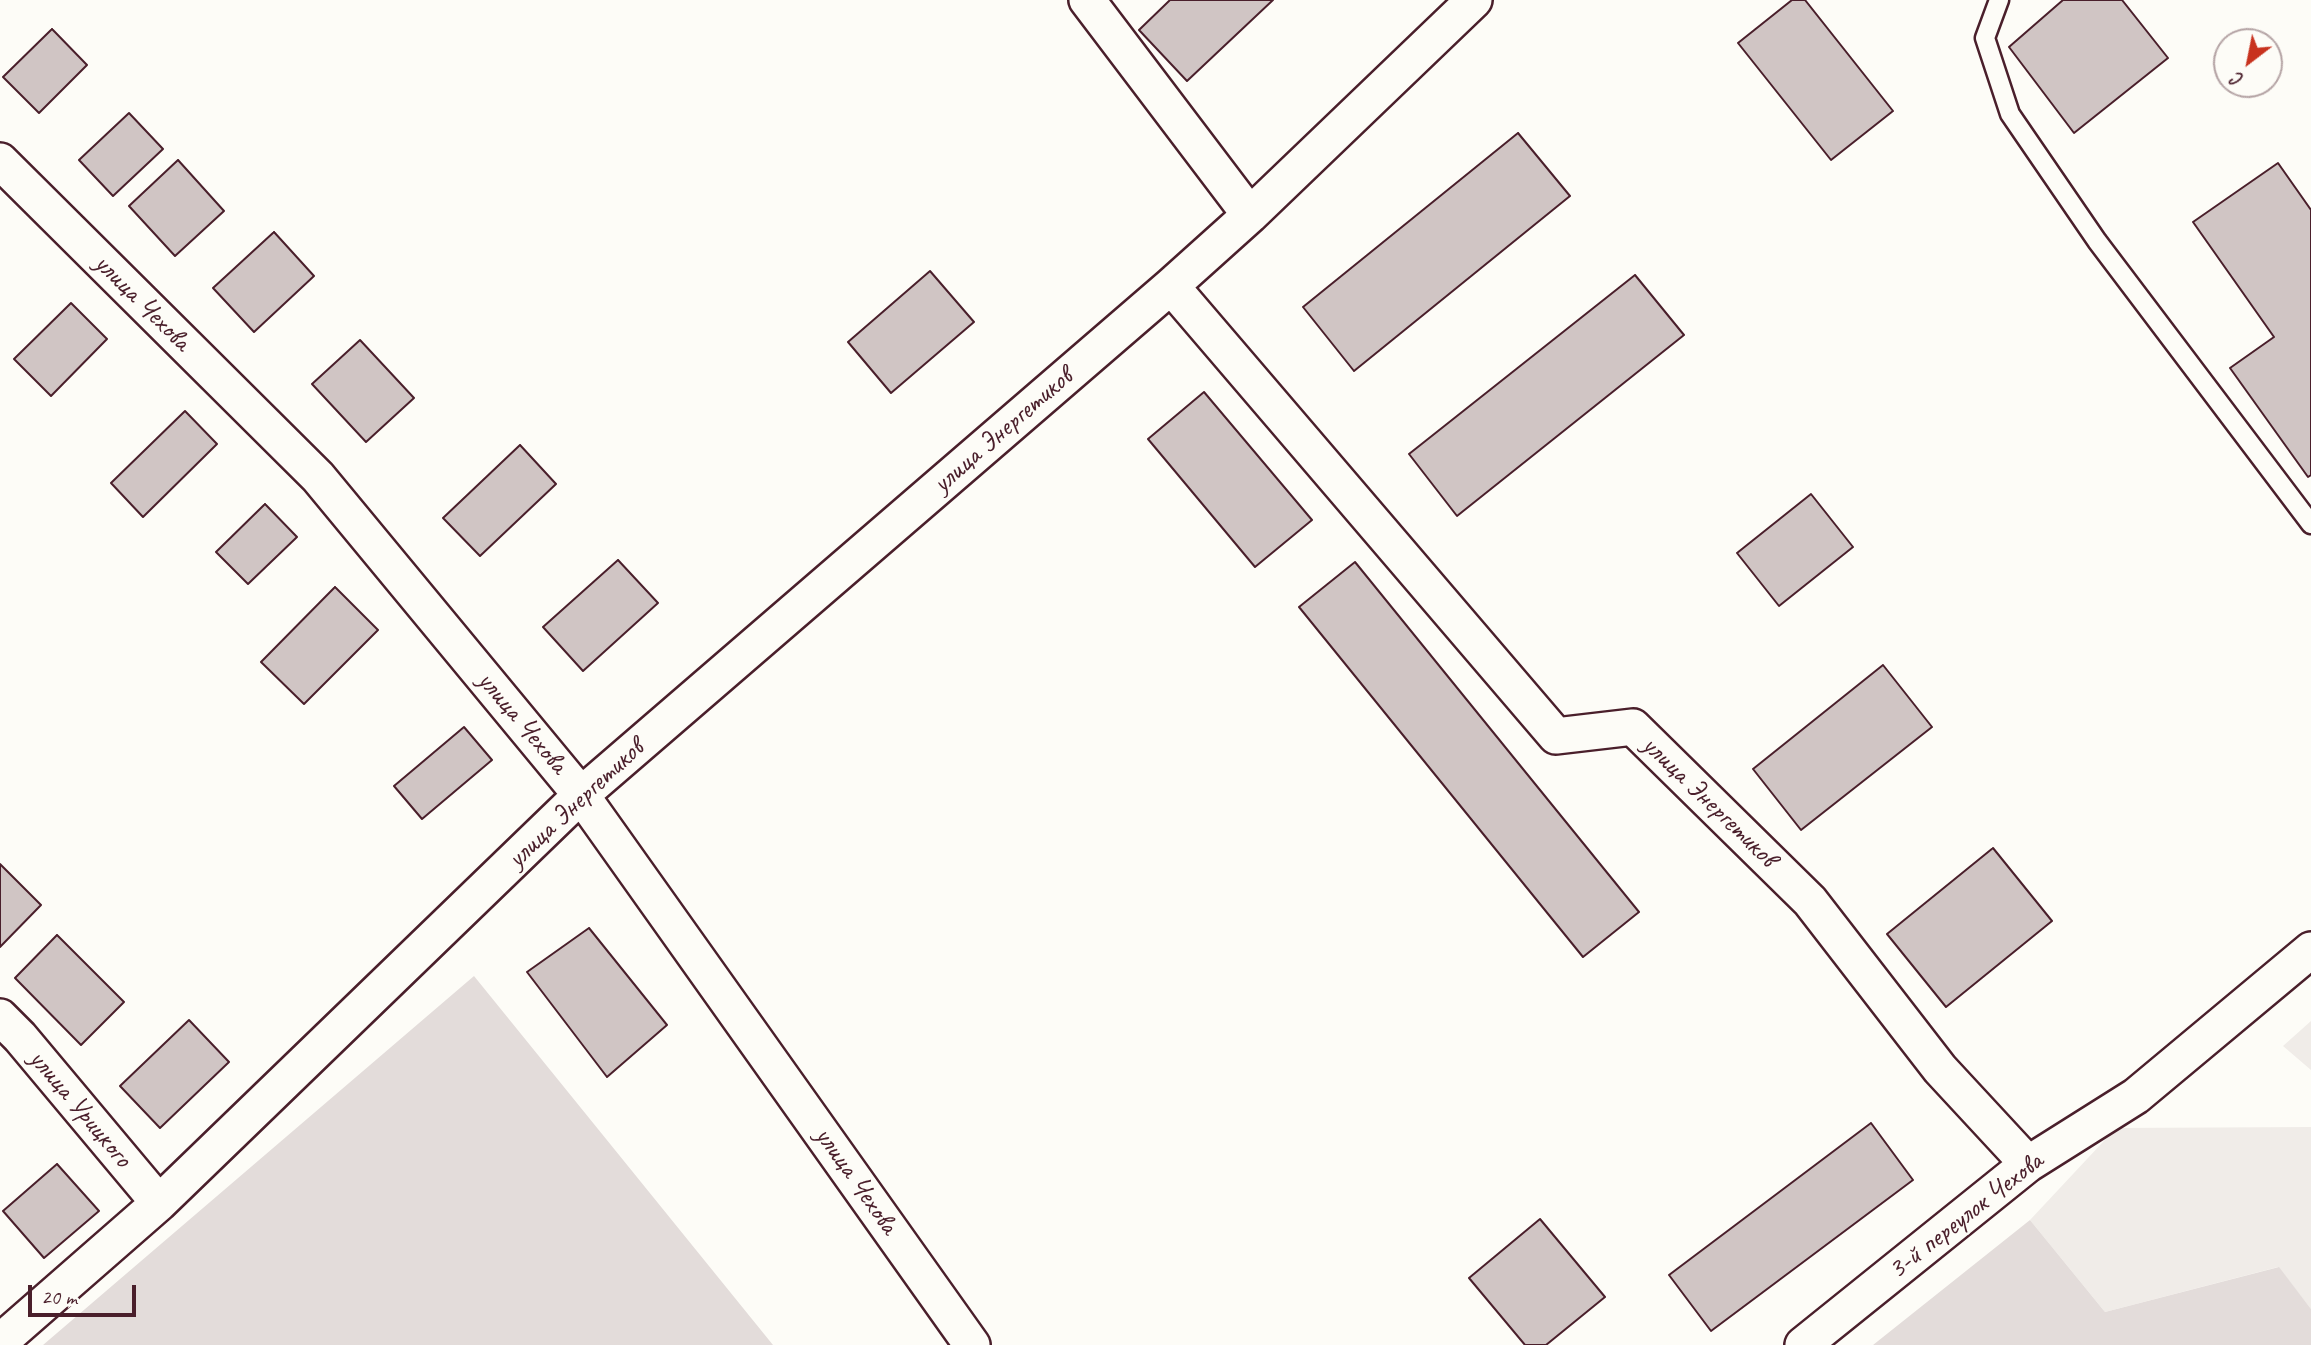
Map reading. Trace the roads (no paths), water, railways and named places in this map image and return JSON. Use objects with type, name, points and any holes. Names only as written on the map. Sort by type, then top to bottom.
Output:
[{"type":"street","points":[[1087,0],[1250,215]]},
{"type":"street","name":"улица Энергетиков","points":[[0,1342],[159,1203],[581,795],[1171,286],[1250,215],[1474,0]]},
{"type":"street","name":"улица Чехова","points":[[0,161],[318,477],[581,795],[972,1345]]},
{"type":"street","name":"улица Энергетиков","points":[[1171,286],[1556,736],[1633,727],[1810,901],[1940,1069],[2028,1164]]},
{"type":"street","name":"3-й переулок Чехова","points":[[1803,1345],[2028,1164],[2136,1096],[2311,950]]},
{"type":"street","name":"улица Урицкого","points":[[0,1017],[20,1037],[159,1203]]},
{"type":"lane","points":[[1999,0],[1985,38],[2010,114],[2096,241],[2311,524]]}]
